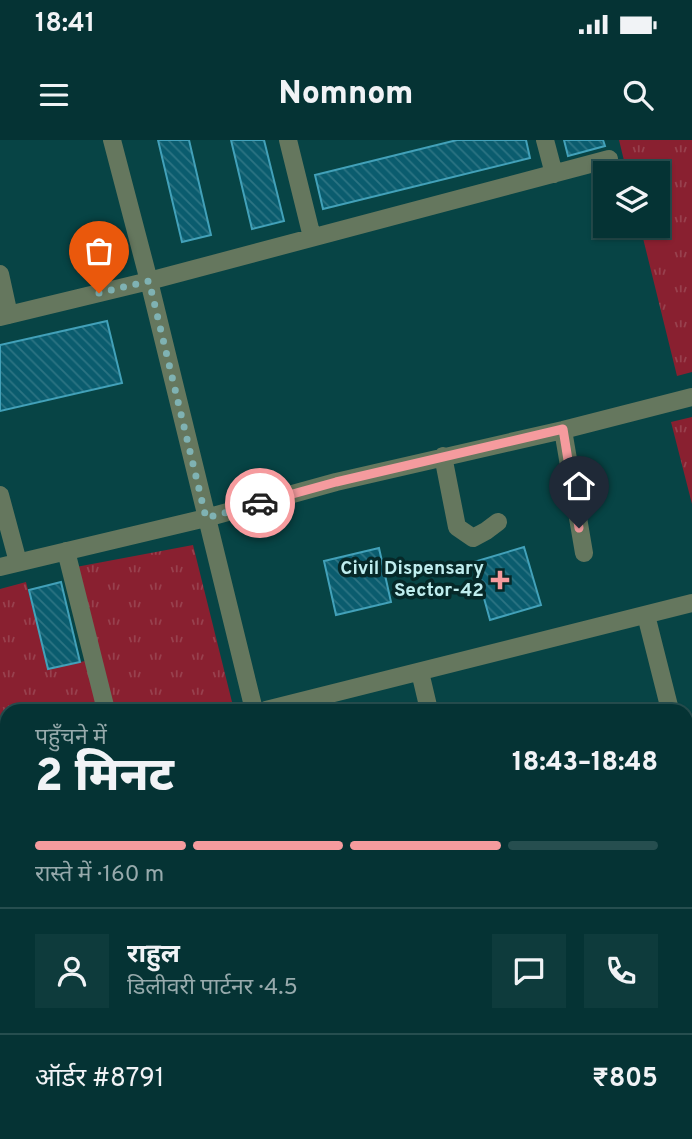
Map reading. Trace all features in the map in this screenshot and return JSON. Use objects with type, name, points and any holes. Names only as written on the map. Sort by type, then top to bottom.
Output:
[{"type":"street","points":[[112,140],[252,704]]},
{"type":"street","points":[[288,140],[312,237]]},
{"type":"street","points":[[545,140],[554,174]]},
{"type":"street","points":[[0,274],[8,318],[609,159]]},
{"type":"street","points":[[0,567],[206,518],[336,482],[692,397]]},
{"type":"street","points":[[563,429],[584,552]]},
{"type":"street","points":[[443,456],[457,527],[473,538],[498,522]]},
{"type":"street","points":[[0,495],[19,562]]},
{"type":"street","points":[[66,551],[104,704]]},
{"type":"street","points":[[290,704],[692,603]]},
{"type":"street","points":[[646,615],[668,704]]},
{"type":"street","points":[[420,672],[428,704]]},
{"type":"green space","points":[[619,140],[692,140],[692,372],[677,376],[643,238],[670,238],[670,161],[624,161]]},
{"type":"green space","points":[[692,417],[692,504],[671,422]]},
{"type":"green space","points":[[193,545],[233,704],[111,704],[76,567]]},
{"type":"green space","points":[[26,582],[48,669],[85,661],[96,704],[0,704],[0,589]]},
{"type":"building","points":[[158,140],[189,140],[211,235],[182,242]]},
{"type":"building","points":[[231,140],[264,140],[284,221],[252,229]]},
{"type":"building","points":[[457,140],[526,140],[530,158],[323,209],[315,175]]},
{"type":"building","points":[[564,140],[603,140],[605,146],[568,156]]},
{"type":"building","points":[[107,321],[122,383],[0,411],[0,345]]},
{"type":"building","points":[[524,547],[541,605],[490,620],[474,562]]},
{"type":"building","points":[[379,548],[391,602],[336,615],[324,561]]},
{"type":"building","points":[[61,582],[80,662],[48,669],[29,590]]},
{"type":"way so far","points":[[99,293],[149,281],[206,518],[260,503]]},
{"type":"place","name":"Civil Dispensary Sector-42","points":[[500,580]]},
{"type":"route","points":[[260,503],[336,482],[563,429],[579,528]]}]
